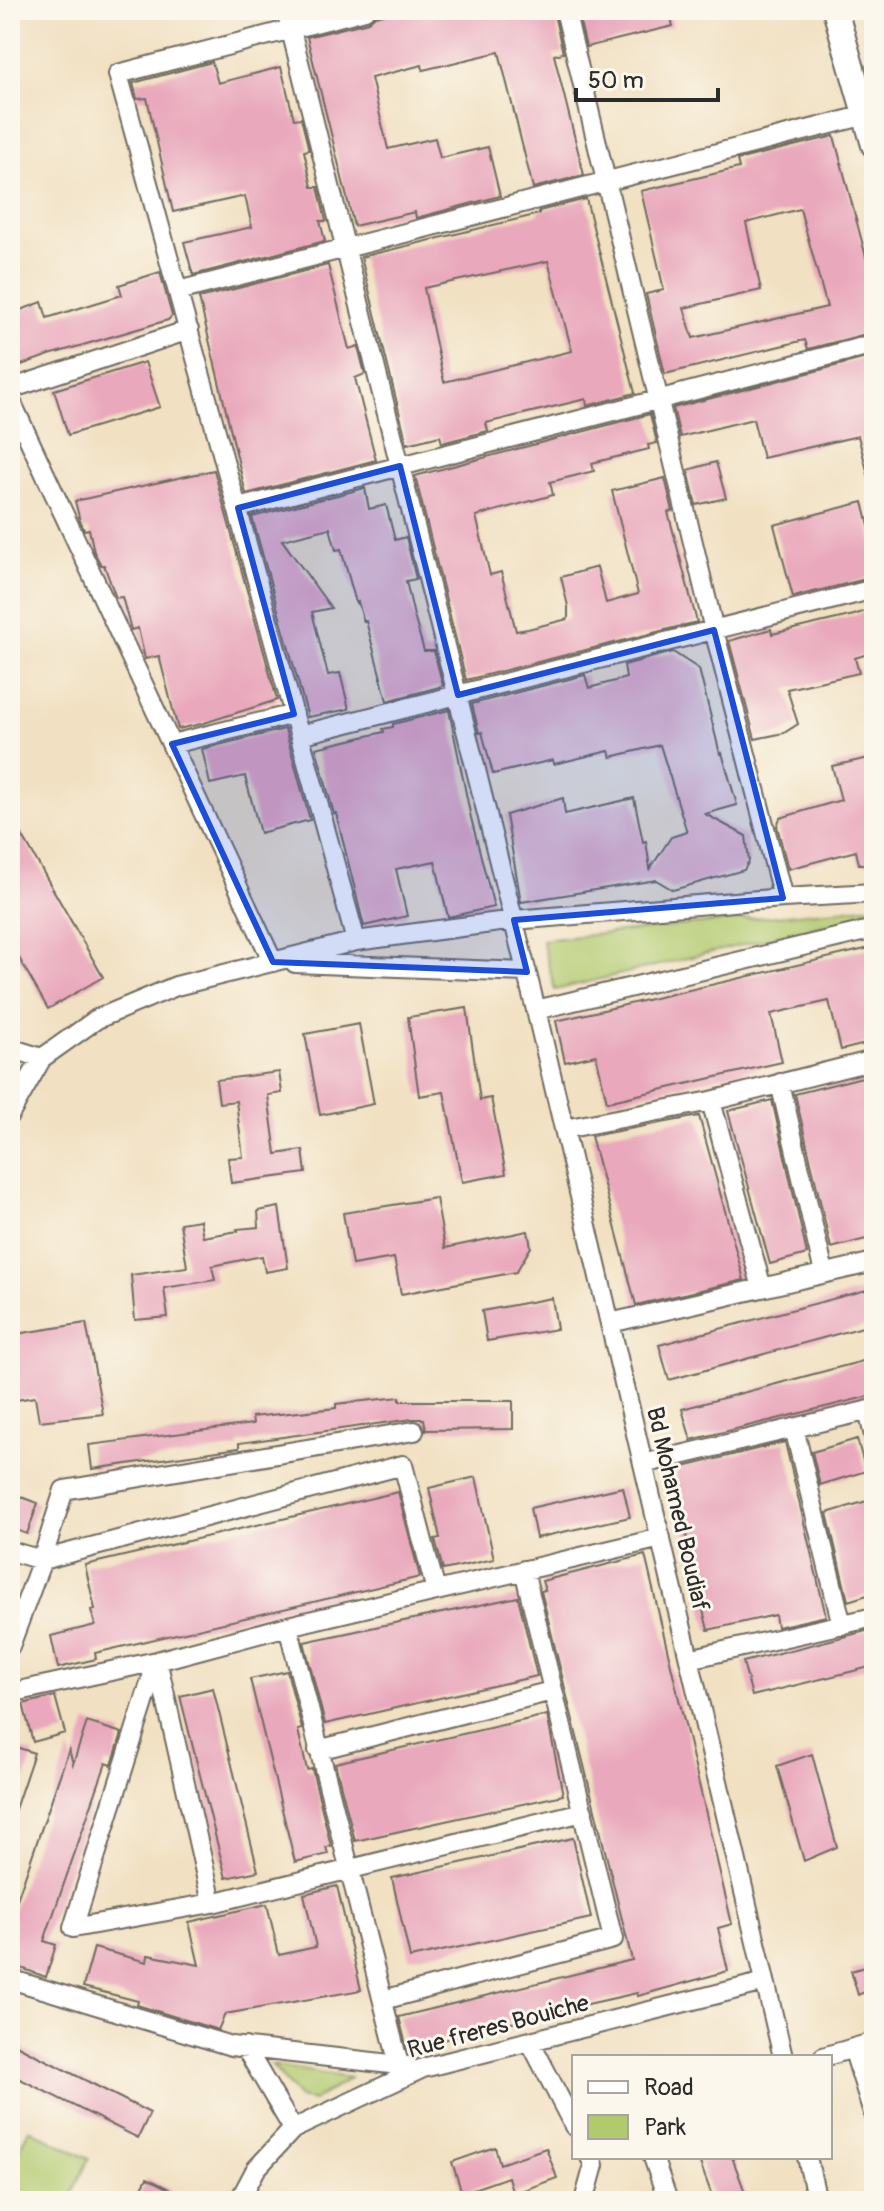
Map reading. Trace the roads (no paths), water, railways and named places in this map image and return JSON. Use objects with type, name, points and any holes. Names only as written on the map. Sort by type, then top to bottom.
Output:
[{"type":"main road","points":[[835,10],[870,114],[874,145]]},
{"type":"street","name":"Bd Mohamed Boudiaf","points":[[286,10],[527,972],[783,2055]]},
{"type":"street","points":[[356,941],[118,74],[365,10]]},
{"type":"street","points":[[565,10],[714,630],[783,898]]},
{"type":"street","points":[[178,291],[870,114]]},
{"type":"street","points":[[10,389],[189,330]]},
{"type":"street","points":[[238,508],[874,344]]},
{"type":"street","points":[[10,399],[273,962]]},
{"type":"street","points":[[300,735],[874,589]]},
{"type":"street","points":[[172,744],[294,714]]},
{"type":"street","points":[[10,1114],[18,1082],[42,1058],[97,1019],[176,986],[356,941],[514,920],[874,893]]},
{"type":"street","points":[[536,1010],[874,929]]},
{"type":"street","points":[[273,962],[527,972]]},
{"type":"street","points":[[10,1048],[42,1058]]},
{"type":"street","points":[[564,1129],[711,1101],[874,1060]]},
{"type":"street","points":[[780,1083],[824,1273]]},
{"type":"street","points":[[711,1101],[762,1288]]},
{"type":"street","points":[[610,1323],[874,1262]]},
{"type":"street","points":[[643,1464],[871,1410],[874,1436]]},
{"type":"street","points":[[794,1428],[842,1625]]},
{"type":"street","points":[[10,1646],[64,1490],[414,1431]]},
{"type":"street","points":[[10,1551],[42,1560],[403,1465],[436,1591]]},
{"type":"street","points":[[10,1693],[157,1661],[288,1626],[661,1538]]},
{"type":"street","points":[[383,2000],[613,1939],[524,1570]]},
{"type":"street","points":[[689,1659],[874,1617]]},
{"type":"street","points":[[288,1626],[399,2065]]},
{"type":"street","points":[[157,1661],[73,1928],[212,1903],[583,1812]]},
{"type":"street","points":[[157,1661],[212,1903]]},
{"type":"street","points":[[318,1750],[552,1691]]},
{"type":"street","points":[[10,1979],[231,2046],[423,2068]]},
{"type":"street","name":"Rue freres Bouiche","points":[[239,2201],[256,2169],[293,2129],[423,2068],[765,1982]]},
{"type":"street","points":[[530,2041],[572,2122]]},
{"type":"street","points":[[830,2055],[874,2042]]},
{"type":"street","points":[[245,2047],[293,2129]]},
{"type":"street","points":[[853,2048],[874,2116]]},
{"type":"street","points":[[584,2201],[594,2165],[591,2159]]},
{"type":"street","points":[[654,2159],[668,2201]]},
{"type":"street","points":[[807,2159],[817,2201]]}]
